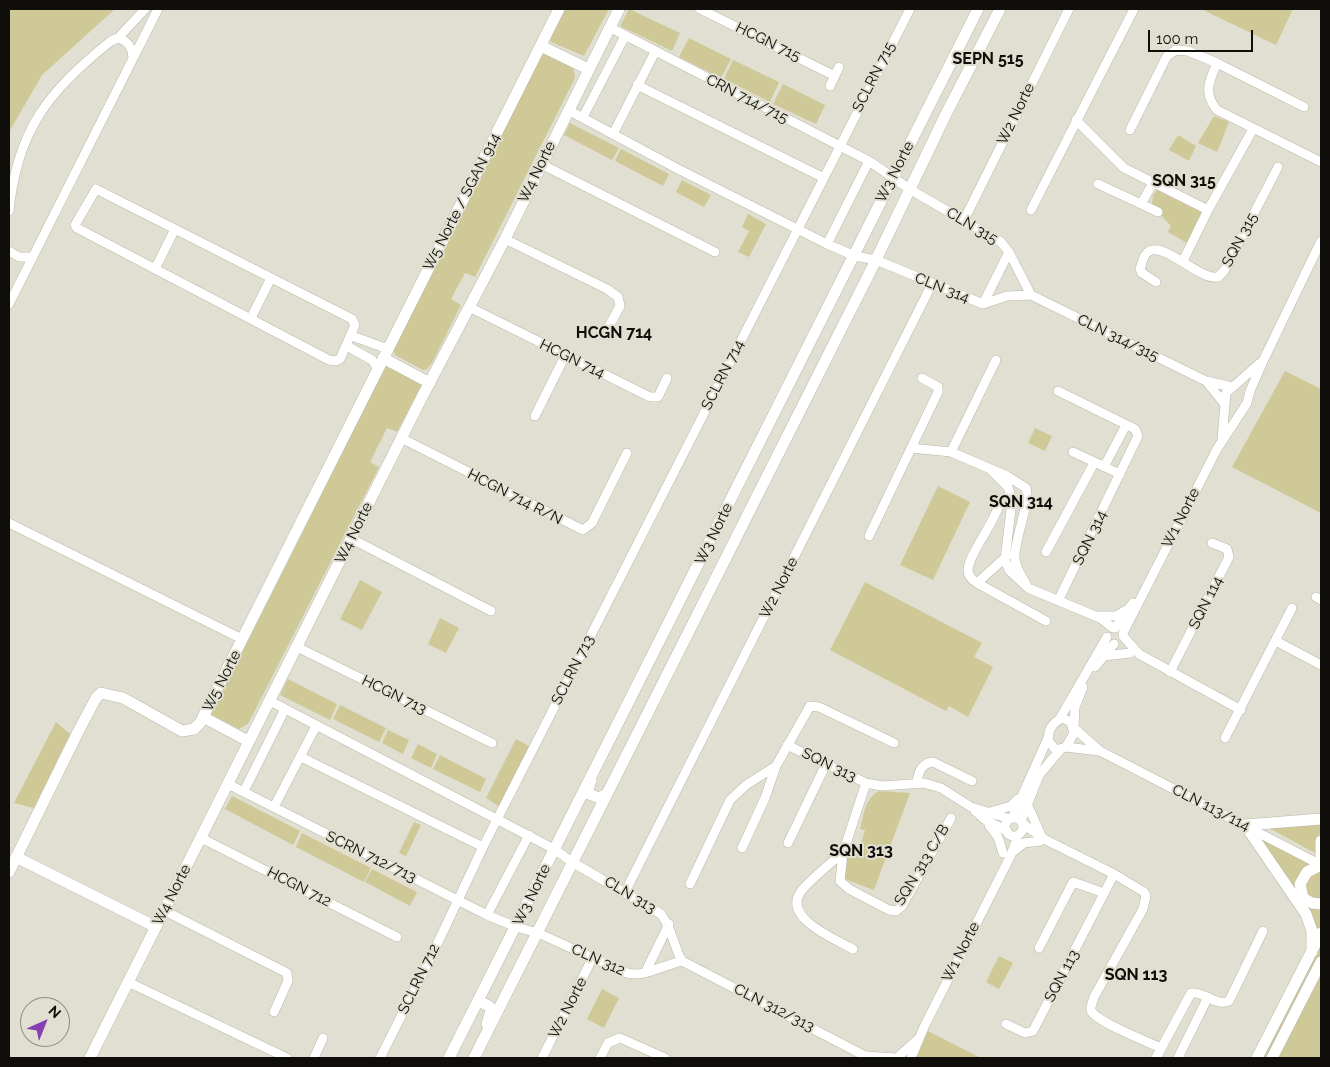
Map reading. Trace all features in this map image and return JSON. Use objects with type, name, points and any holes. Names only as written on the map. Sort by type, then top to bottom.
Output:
[{"type":"main road","name":"W5 Norte / SGAN 914","points":[[383,359],[559,9]]},
{"type":"main road","name":"W4 Norte","points":[[90,1058],[401,438],[505,239],[619,9]]},
{"type":"main road","name":"W3 Norte","points":[[449,1058],[978,9]]},
{"type":"main road","name":"W3 Norte","points":[[474,1058],[876,260],[946,114],[1000,9]]},
{"type":"main road","points":[[540,46],[588,69]]},
{"type":"main road","points":[[940,82],[934,108],[946,114]]},
{"type":"main road","points":[[924,116],[935,122],[936,126],[928,155]]},
{"type":"main road","points":[[831,300],[828,315],[843,325]]},
{"type":"main road","points":[[819,325],[830,332],[822,365]]},
{"type":"main road","points":[[383,359],[430,383]]},
{"type":"main road","name":"W5 Norte","points":[[9,872],[78,732],[96,698],[101,693],[123,698],[182,731],[194,729],[203,717],[383,359]]},
{"type":"main road","points":[[203,717],[248,741]]},
{"type":"main road","points":[[598,762],[588,790],[589,794],[595,797],[599,798],[605,795]]},
{"type":"main road","points":[[1245,825],[1321,820]]},
{"type":"main road","points":[[1245,825],[1306,914],[1312,931],[1312,952]]},
{"type":"main road","points":[[1321,841],[1321,865],[1307,872],[1301,880],[1300,888],[1303,898],[1312,903],[1321,904]]},
{"type":"main road","points":[[16,858],[156,927]]},
{"type":"main road","points":[[1257,1058],[1321,933]]},
{"type":"main road","points":[[1272,1058],[1321,962]]},
{"type":"main road","points":[[478,1001],[489,1006],[491,1010],[483,1040]]},
{"type":"street","points":[[9,211],[20,156],[30,131],[43,107],[73,72],[111,41],[118,38],[145,9]]},
{"type":"street","points":[[9,304],[158,9]]},
{"type":"street","name":"HCGN 715","points":[[700,9],[835,76]]},
{"type":"street","name":"SCLRN 715","points":[[840,145],[910,9]]},
{"type":"street","name":"W2 Norte","points":[[964,220],[1069,9]]},
{"type":"street","points":[[1031,210],[1134,9]]},
{"type":"street","name":"CRN 714/715","points":[[609,27],[840,145],[870,161],[894,177]]},
{"type":"street","points":[[583,117],[625,36]]},
{"type":"street","points":[[118,38],[128,45],[133,57]]},
{"type":"street","points":[[1130,130],[1167,56],[1176,50],[1188,51],[1217,63],[1304,106]]},
{"type":"street","points":[[613,134],[655,52]]},
{"type":"street","points":[[1217,63],[1207,91],[1210,102],[1217,110],[1321,162]]},
{"type":"street","points":[[830,86],[839,67]]},
{"type":"street","points":[[638,85],[822,177]]},
{"type":"street","points":[[568,110],[797,229],[855,256]]},
{"type":"street","points":[[1076,120],[1124,168],[1208,210]]},
{"type":"street","points":[[1183,262],[1208,210],[1254,129]]},
{"type":"street","points":[[797,229],[840,145]]},
{"type":"street","points":[[827,244],[870,161]]},
{"type":"street","points":[[541,164],[715,252]]},
{"type":"street","name":"SQN 315","points":[[1156,282],[1142,273],[1140,269],[1146,254],[1150,250],[1156,250],[1183,262],[1208,277],[1216,278],[1221,274],[1278,167]]},
{"type":"street","name":"CLN 315","points":[[894,177],[910,190],[1001,242],[1009,252],[1031,295]]},
{"type":"street","points":[[1141,204],[1153,183]]},
{"type":"street","points":[[1098,184],[1158,212]]},
{"type":"street","points":[[97,189],[175,230],[352,319],[355,325],[352,336],[340,359],[332,361],[76,227],[93,190],[97,189]]},
{"type":"street","name":"SCLRN 714","points":[[649,522],[797,229]]},
{"type":"street","points":[[155,269],[175,230]]},
{"type":"street","points":[[505,239],[607,289],[618,297],[620,306],[606,332]]},
{"type":"street","points":[[1264,359],[1226,393],[1224,404],[1232,413],[1242,409],[1247,403],[1250,391],[1264,359],[1321,241]]},
{"type":"street","points":[[9,251],[19,257],[32,257]]},
{"type":"street","points":[[983,304],[1009,252]]},
{"type":"street","name":"CLN 314","points":[[855,256],[876,260],[983,304],[1007,296],[1031,295]]},
{"type":"street","points":[[251,318],[271,278]]},
{"type":"street","name":"W2 Norte","points":[[625,892],[932,284]]},
{"type":"street","name":"CLN 314/315","points":[[1031,295],[1206,381],[1235,385]]},
{"type":"street","name":"HCGN 714","points":[[469,307],[565,356],[650,396],[658,396],[667,378]]},
{"type":"street","points":[[352,336],[374,345],[383,359]]},
{"type":"street","points":[[368,357],[374,345]]},
{"type":"street","points":[[347,346],[368,357],[383,359]]},
{"type":"street","points":[[535,416],[565,356]]},
{"type":"street","points":[[951,452],[996,360]]},
{"type":"street","points":[[869,536],[938,392],[938,387],[922,378]]},
{"type":"street","name":"CLN 314/315","points":[[1206,381],[1224,404]]},
{"type":"street","points":[[1235,385],[1247,386],[1250,391]]},
{"type":"street","points":[[1058,392],[1126,425],[1104,467]]},
{"type":"street","name":"W1 Norte","points":[[1222,439],[1224,404]]},
{"type":"street","name":"W1 Norte","points":[[1115,632],[1140,596],[1222,439],[1242,409]]},
{"type":"street","name":"SQN 314","points":[[1058,601],[1138,436],[1135,430],[1126,425]]},
{"type":"street","name":"HCGN 714 R/N","points":[[401,438],[577,528],[586,529],[592,523],[626,453]]},
{"type":"street","points":[[911,448],[951,452],[990,468],[1026,488],[1028,496],[1005,555],[977,583]]},
{"type":"street","points":[[1073,452],[1120,474]]},
{"type":"street","name":"SQN 314","points":[[1046,552],[1094,463]]},
{"type":"street","points":[[990,468],[1008,487],[1012,506],[1016,563],[1028,588]]},
{"type":"street","points":[[1008,487],[1016,481]]},
{"type":"street","points":[[1000,502],[969,566],[969,576],[977,583],[1046,621]]},
{"type":"street","name":"SCLRN 713","points":[[482,847],[649,522]]},
{"type":"street","points":[[9,523],[242,640]]},
{"type":"street","points":[[352,538],[491,611]]},
{"type":"street","name":"SQN 114","points":[[1170,672],[1230,557],[1228,549],[1212,543]]},
{"type":"street","points":[[1005,555],[1015,552]]},
{"type":"street","points":[[1005,555],[1006,566],[1028,588],[1091,614],[1115,632],[1134,653]]},
{"type":"street","points":[[992,569],[1016,563]]},
{"type":"street","name":"W1 Norte","points":[[1059,720],[1130,607],[1140,596]]},
{"type":"street","points":[[1091,614],[1116,616],[1130,607]]},
{"type":"street","points":[[1225,738],[1292,608]]},
{"type":"street","points":[[1016,821],[1028,806],[1039,775],[1072,739],[1073,715],[1082,689],[1104,656],[1116,644],[1115,632]]},
{"type":"street","points":[[1115,632],[1116,644]]},
{"type":"street","points":[[1276,641],[1321,665]]},
{"type":"street","points":[[1116,644],[1241,710]]},
{"type":"street","name":"HCGN 713","points":[[297,647],[492,743]]},
{"type":"street","points":[[1104,656],[1134,653]]},
{"type":"street","points":[[270,702],[554,849]]},
{"type":"street","points":[[787,745],[807,708],[814,705],[894,742]]},
{"type":"street","points":[[244,791],[285,709]]},
{"type":"street","points":[[1016,821],[1025,791],[1053,725],[1059,720],[1067,719],[1074,727]]},
{"type":"street","points":[[274,807],[316,726]]},
{"type":"street","name":"CLN 113/114","points":[[1074,727],[1100,751],[1321,865]]},
{"type":"street","points":[[1048,738],[1052,747],[1063,748]]},
{"type":"street","name":"SQN 313","points":[[742,848],[765,798],[776,766],[787,745],[866,783],[882,786],[924,783],[941,788],[986,816],[1007,832],[1019,834]]},
{"type":"street","name":"CLN 113/114","points":[[1063,748],[1100,751]]},
{"type":"street","points":[[301,757],[482,847]]},
{"type":"street","points":[[917,783],[921,768],[933,762],[972,782]]},
{"type":"street","points":[[788,843],[826,764]]},
{"type":"street","points":[[690,884],[730,800],[746,785],[776,766]]},
{"type":"street","name":"SQN 313","points":[[843,853],[866,783]]},
{"type":"street","name":"SCRN 712/713","points":[[228,784],[516,928]]},
{"type":"street","points":[[1025,791],[1011,806],[986,816],[1007,854],[1024,843],[1043,839]]},
{"type":"street","points":[[1028,806],[1043,839]]},
{"type":"street","name":"SQN 313","points":[[986,816],[1016,821]]},
{"type":"street","name":"SQN 313 C/B","points":[[843,853],[839,873],[843,885],[870,901],[889,910],[896,911],[902,906],[951,818]]},
{"type":"street","points":[[1016,821],[1043,839],[1114,874],[1144,892],[1146,902],[1094,997],[1091,1010],[1113,1026],[1161,1048]]},
{"type":"street","name":"W1 Norte","points":[[911,1058],[1004,867],[1007,854],[1006,823],[1016,821],[1019,834],[1007,854]]},
{"type":"street","points":[[1019,834],[1043,839]]},
{"type":"street","points":[[487,915],[529,835]]},
{"type":"street","name":"HCGN 712","points":[[201,838],[397,938]]},
{"type":"street","name":"SCLRN 712","points":[[380,1058],[432,955],[482,847]]},
{"type":"street","name":"CLN 313","points":[[554,849],[572,862],[661,914],[669,924],[674,944],[682,961]]},
{"type":"street","points":[[843,853],[801,891],[796,904],[799,913],[807,922],[853,949]]},
{"type":"street","name":"SQN 113","points":[[1006,1024],[1025,1033],[1033,1031],[1114,874]]},
{"type":"street","points":[[1039,948],[1073,882],[1104,893]]},
{"type":"street","points":[[165,911],[287,973],[288,981],[274,1012]]},
{"type":"street","points":[[645,973],[669,924]]},
{"type":"street","name":"CLN 312","points":[[516,928],[538,933],[631,974],[645,973],[682,961]]},
{"type":"street","points":[[1156,1058],[1191,993],[1208,997],[1221,1003],[1229,1001],[1263,932]]},
{"type":"street","name":"W2 Norte","points":[[542,1058],[593,957]]},
{"type":"street","name":"CLN 312/313","points":[[682,961],[867,1057],[898,1058]]},
{"type":"street","points":[[128,982],[287,1058]]},
{"type":"street","points":[[1178,1058],[1208,997]]},
{"type":"street","name":"W1 Norte","points":[[898,1058],[920,1037]]},
{"type":"street","points":[[314,1058],[323,1038]]},
{"type":"street","points":[[600,1058],[608,1043],[620,1038],[666,1058]]},
{"type":"shaded area","points":[[9,9],[115,9],[42,75],[9,132]]},
{"type":"shaded area","points":[[563,9],[609,9],[584,56],[551,42],[550,38]]},
{"type":"shaded area","points":[[629,9],[680,33],[672,51],[620,26]]},
{"type":"shaded area","points":[[1201,9],[1293,9],[1276,45]]},
{"type":"shaded area","points":[[689,38],[731,59],[721,78],[679,57]]},
{"type":"shaded area","points":[[545,53],[573,66],[575,78],[475,277],[465,273],[451,299],[461,305],[432,363],[427,369],[423,370],[395,355],[393,347],[539,57]]},
{"type":"shaded area","points":[[733,60],[779,82],[770,102],[724,79]]},
{"type":"shaded area","points":[[783,84],[825,105],[816,124],[773,104]]},
{"type":"shaded area","points":[[1214,116],[1229,122],[1217,152],[1198,143]]},
{"type":"shaded area","points":[[570,123],[619,148],[612,160],[564,135]]},
{"type":"shaded area","points":[[1178,135],[1196,146],[1189,161],[1169,150]]},
{"type":"shaded area","points":[[621,149],[669,174],[663,186],[615,161]]},
{"type":"shaded area","points":[[682,180],[711,195],[704,207],[676,192]]},
{"type":"shaded area","points":[[1158,189],[1204,211],[1187,243],[1168,232],[1171,226],[1161,215],[1161,208],[1152,204],[1153,195]]},
{"type":"shaded area","points":[[748,214],[766,224],[749,257],[738,252],[749,231],[742,227]]},
{"type":"shaded area","points":[[387,365],[422,384],[397,432],[387,428],[370,462],[379,467],[248,724],[239,729],[212,715],[210,710]]},
{"type":"shaded area","points":[[1285,371],[1321,389],[1321,513],[1232,467]]},
{"type":"shaded area","points":[[1035,428],[1052,436],[1045,451],[1028,443]]},
{"type":"shaded area","points":[[938,486],[970,502],[933,580],[900,565]]},
{"type":"shaded area","points":[[360,580],[382,592],[362,630],[340,619]]},
{"type":"shaded area","points":[[865,582],[982,643],[974,657],[993,667],[968,717],[949,706],[946,711],[830,650]]},
{"type":"shaded area","points":[[440,618],[459,628],[446,653],[428,644]]},
{"type":"shaded area","points":[[288,679],[337,704],[330,720],[280,695]]},
{"type":"shaded area","points":[[340,705],[386,728],[379,742],[333,719]]},
{"type":"shaded area","points":[[56,722],[70,734],[34,808],[14,803]]},
{"type":"shaded area","points":[[388,730],[409,740],[403,754],[382,743]]},
{"type":"shaded area","points":[[516,739],[531,747],[500,807],[486,798]]},
{"type":"shaded area","points":[[418,744],[437,754],[431,768],[411,758]]},
{"type":"shaded area","points":[[440,755],[486,779],[480,792],[433,769]]},
{"type":"shaded area","points":[[879,791],[910,793],[874,890],[847,880],[842,873],[846,853],[858,854],[865,830],[860,829],[866,807],[874,794]]},
{"type":"shaded area","points":[[232,796],[300,831],[293,845],[225,809]]},
{"type":"shaded area","points":[[414,822],[421,825],[406,856],[399,853]]},
{"type":"shaded area","points":[[1321,822],[1317,854],[1263,825]]},
{"type":"shaded area","points":[[302,833],[371,868],[364,882],[296,847]]},
{"type":"shaded area","points":[[1257,836],[1313,863],[1297,888],[1321,905],[1321,926],[1316,936]]},
{"type":"shaded area","points":[[372,869],[417,892],[410,906],[365,882]]},
{"type":"shaded area","points":[[1321,869],[1321,899],[1307,897],[1303,888],[1306,875]]},
{"type":"shaded area","points":[[1321,941],[1321,953],[1268,1058],[1262,1058]]},
{"type":"shaded area","points":[[999,956],[1013,963],[999,989],[986,982]]},
{"type":"shaded area","points":[[1321,970],[1321,1058],[1277,1058]]},
{"type":"shaded area","points":[[602,989],[619,998],[604,1028],[587,1019]]},
{"type":"shaded area","points":[[926,1030],[981,1058],[915,1058]]},
{"type":"district","name":"SEPN 515","points":[[988,59]]},
{"type":"district","name":"SQN 315","points":[[1184,181]]},
{"type":"district","name":"HCGN 714","points":[[614,333]]},
{"type":"district","name":"SQN 314","points":[[1021,502]]},
{"type":"district","name":"SQN 313","points":[[861,851]]},
{"type":"district","name":"SQN 113","points":[[1136,975]]}]
